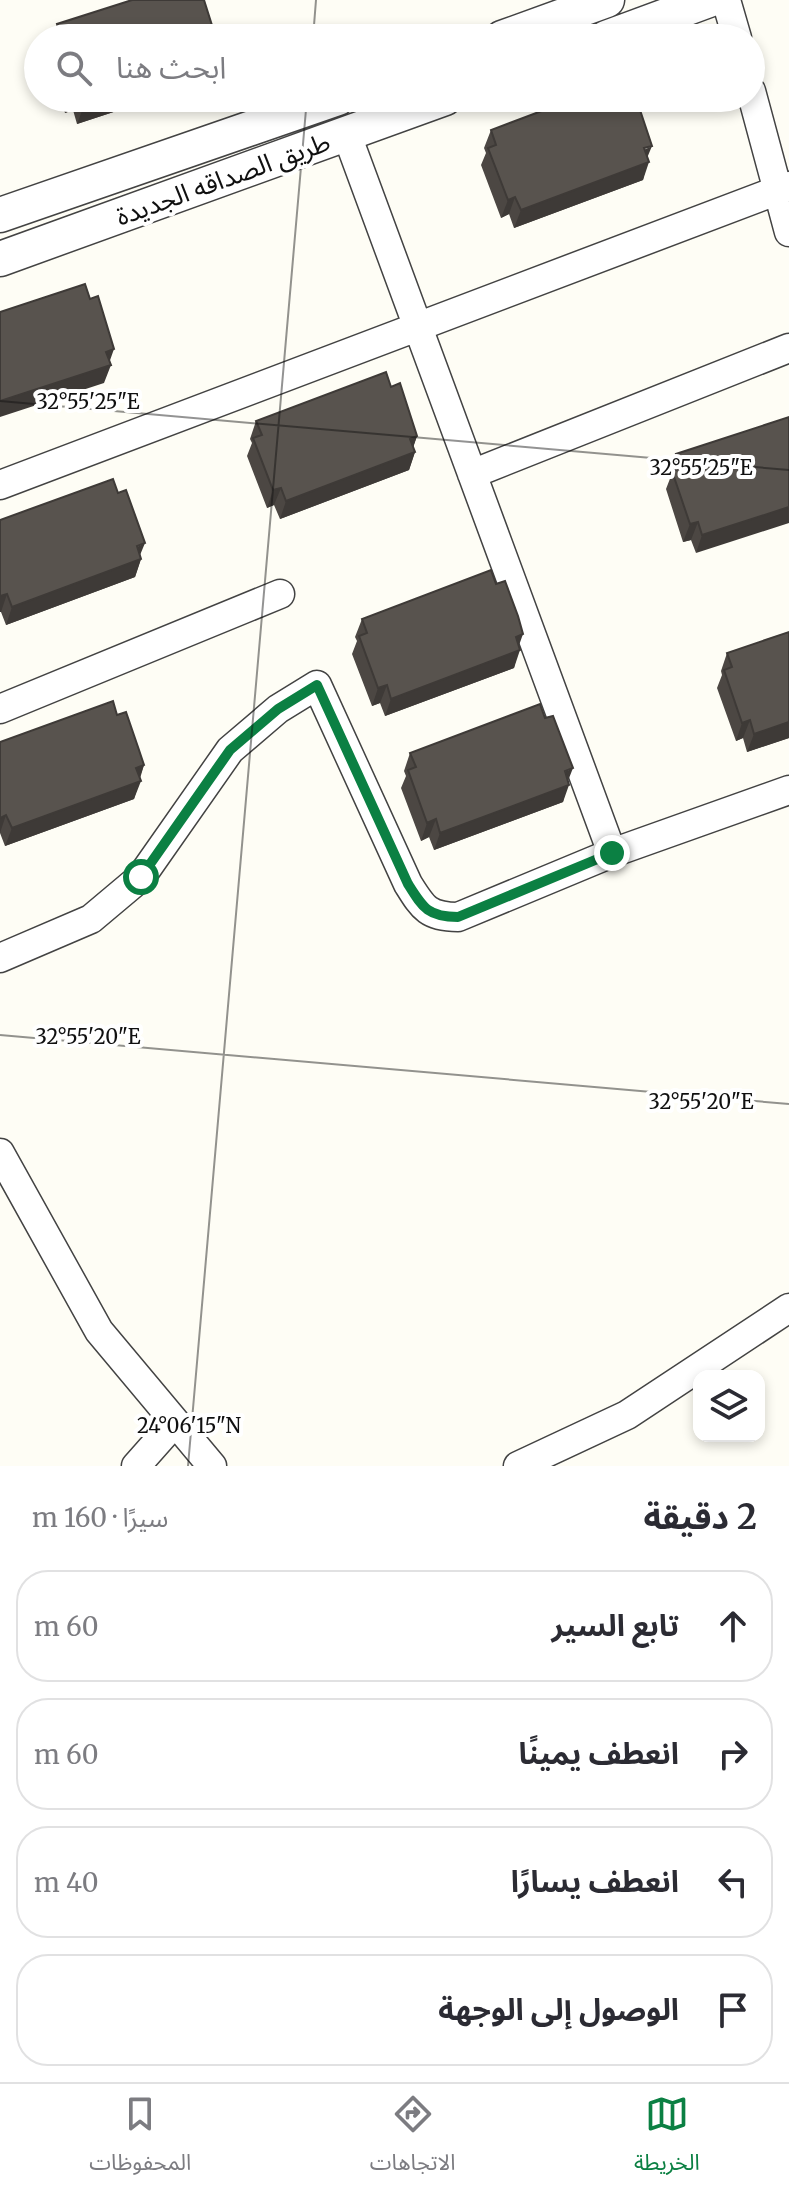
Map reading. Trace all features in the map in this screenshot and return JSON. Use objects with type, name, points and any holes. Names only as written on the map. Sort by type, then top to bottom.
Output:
[{"type":"street","points":[[541,24],[607,0]]},
{"type":"street","points":[[644,24],[709,0]]},
{"type":"street","points":[[726,0],[733,24]]},
{"type":"street","name":"طريق الصداقه الجديدة","points":[[0,215],[298,112]]},
{"type":"street","name":"طريق الصداقه الجديدة","points":[[0,259],[408,112]]},
{"type":"street","points":[[758,112],[783,188],[789,232]]},
{"type":"street","points":[[347,135],[612,853]]},
{"type":"street","points":[[0,485],[783,188]]},
{"type":"street","points":[[472,474],[789,348]]},
{"type":"street","points":[[0,709],[280,594]]},
{"type":"street","points":[[0,958],[91,919],[141,877],[230,750],[278,709],[317,685],[408,884],[422,907],[439,917],[458,917],[612,853],[789,790]]},
{"type":"street","points":[[0,1153],[99,1331],[212,1466]]},
{"type":"street","points":[[518,1466],[627,1415],[789,1308]]},
{"type":"street","points":[[136,1466],[175,1422]]},
{"type":"building","points":[[132,0],[204,0],[212,24],[57,24]]},
{"type":"building","points":[[539,112],[641,112],[652,146],[644,148],[649,162],[521,210],[515,197],[508,200],[488,148],[496,145],[491,130]]},
{"type":"building","points":[[85,284],[90,299],[98,296],[114,349],[106,352],[111,365],[0,401],[0,312]]},
{"type":"building","points":[[386,372],[391,387],[400,383],[417,436],[410,439],[415,452],[286,501],[281,488],[273,490],[253,438],[262,435],[256,421]]},
{"type":"building","points":[[789,417],[789,507],[702,535],[698,522],[690,524],[672,471],[681,468],[676,454]]},
{"type":"building","points":[[113,479],[118,493],[126,490],[145,543],[137,546],[141,559],[12,607],[7,594],[0,596],[0,520]]},
{"type":"building","points":[[491,570],[496,584],[505,581],[518,616],[523,634],[516,637],[520,650],[391,699],[387,685],[378,688],[359,636],[367,633],[362,619]]},
{"type":"building","points":[[789,632],[789,722],[754,734],[750,720],[742,723],[724,670],[732,667],[727,653]]},
{"type":"building","points":[[113,701],[117,715],[126,712],[144,765],[136,768],[141,781],[12,828],[6,815],[0,818],[0,742]]},
{"type":"building","points":[[540,704],[545,718],[553,716],[573,768],[565,771],[569,785],[440,833],[436,819],[427,823],[408,770],[416,767],[410,753]]},
{"type":"route","points":[[141,877],[230,750],[278,709],[317,685],[408,884],[422,907],[439,917],[458,917],[612,853]]}]
